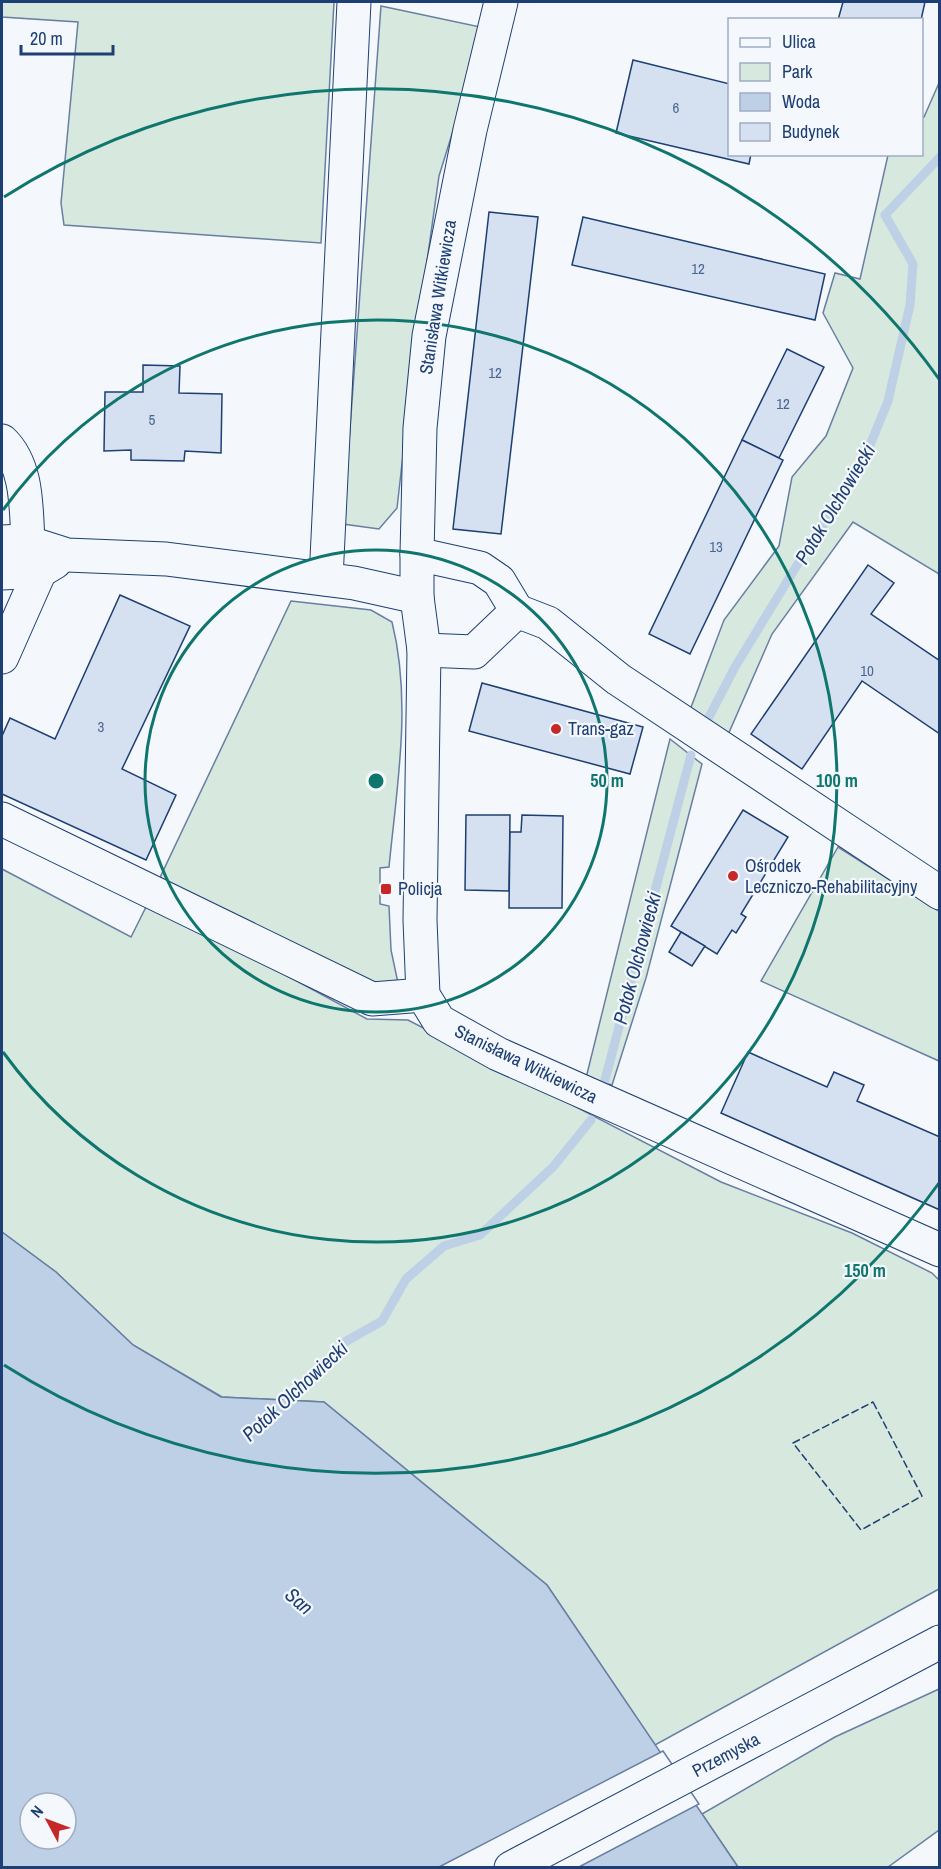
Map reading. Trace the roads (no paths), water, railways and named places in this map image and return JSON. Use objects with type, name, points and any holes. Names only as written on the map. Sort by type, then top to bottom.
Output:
[{"type":"street","points":[[326,579],[354,2]]},
{"type":"street","name":"Stanisława Witkiewicza","points":[[501,2],[443,253],[429,336],[420,428],[417,597],[424,650],[420,920],[423,995],[439,1021],[498,1054],[939,1251]]},
{"type":"street","points":[[2,441],[13,453],[18,466],[34,553],[2,657]]},
{"type":"street","points":[[2,573],[34,553],[166,559],[326,579],[417,597]]},
{"type":"street","points":[[417,554],[480,568],[499,581],[517,611],[548,623],[618,679],[939,893]]},
{"type":"street","points":[[424,650],[474,652],[517,611]]},
{"type":"street","points":[[2,819],[372,999],[423,995]]},
{"type":"street","name":"Przemyska","points":[[511,1868],[939,1642]]},
{"type":"water","name":"San","points":[[2,1232],[56,1272],[133,1345],[221,1397],[324,1402],[547,1585],[738,1867],[2,1867]]},
{"type":"waterway","name":"Potok Olchowiecki","points":[[709,717],[735,667],[810,544],[859,472],[888,401],[910,305],[913,264],[885,215],[940,157]]},
{"type":"waterway","name":"Potok Olchowiecki","points":[[602,1091],[691,755]]},
{"type":"waterway","name":"Potok Olchowiecki","points":[[280,1408],[320,1373],[343,1343],[382,1321],[406,1279],[444,1246],[480,1235],[553,1167],[591,1120]]},
{"type":"place","name":"Trans-gaz","points":[[556,729]]},
{"type":"place","name":"Ośrodek Leczniczo-Rehabilitacyjny","points":[[733,876]]},
{"type":"place","name":"Policja","points":[[386,889]]}]
